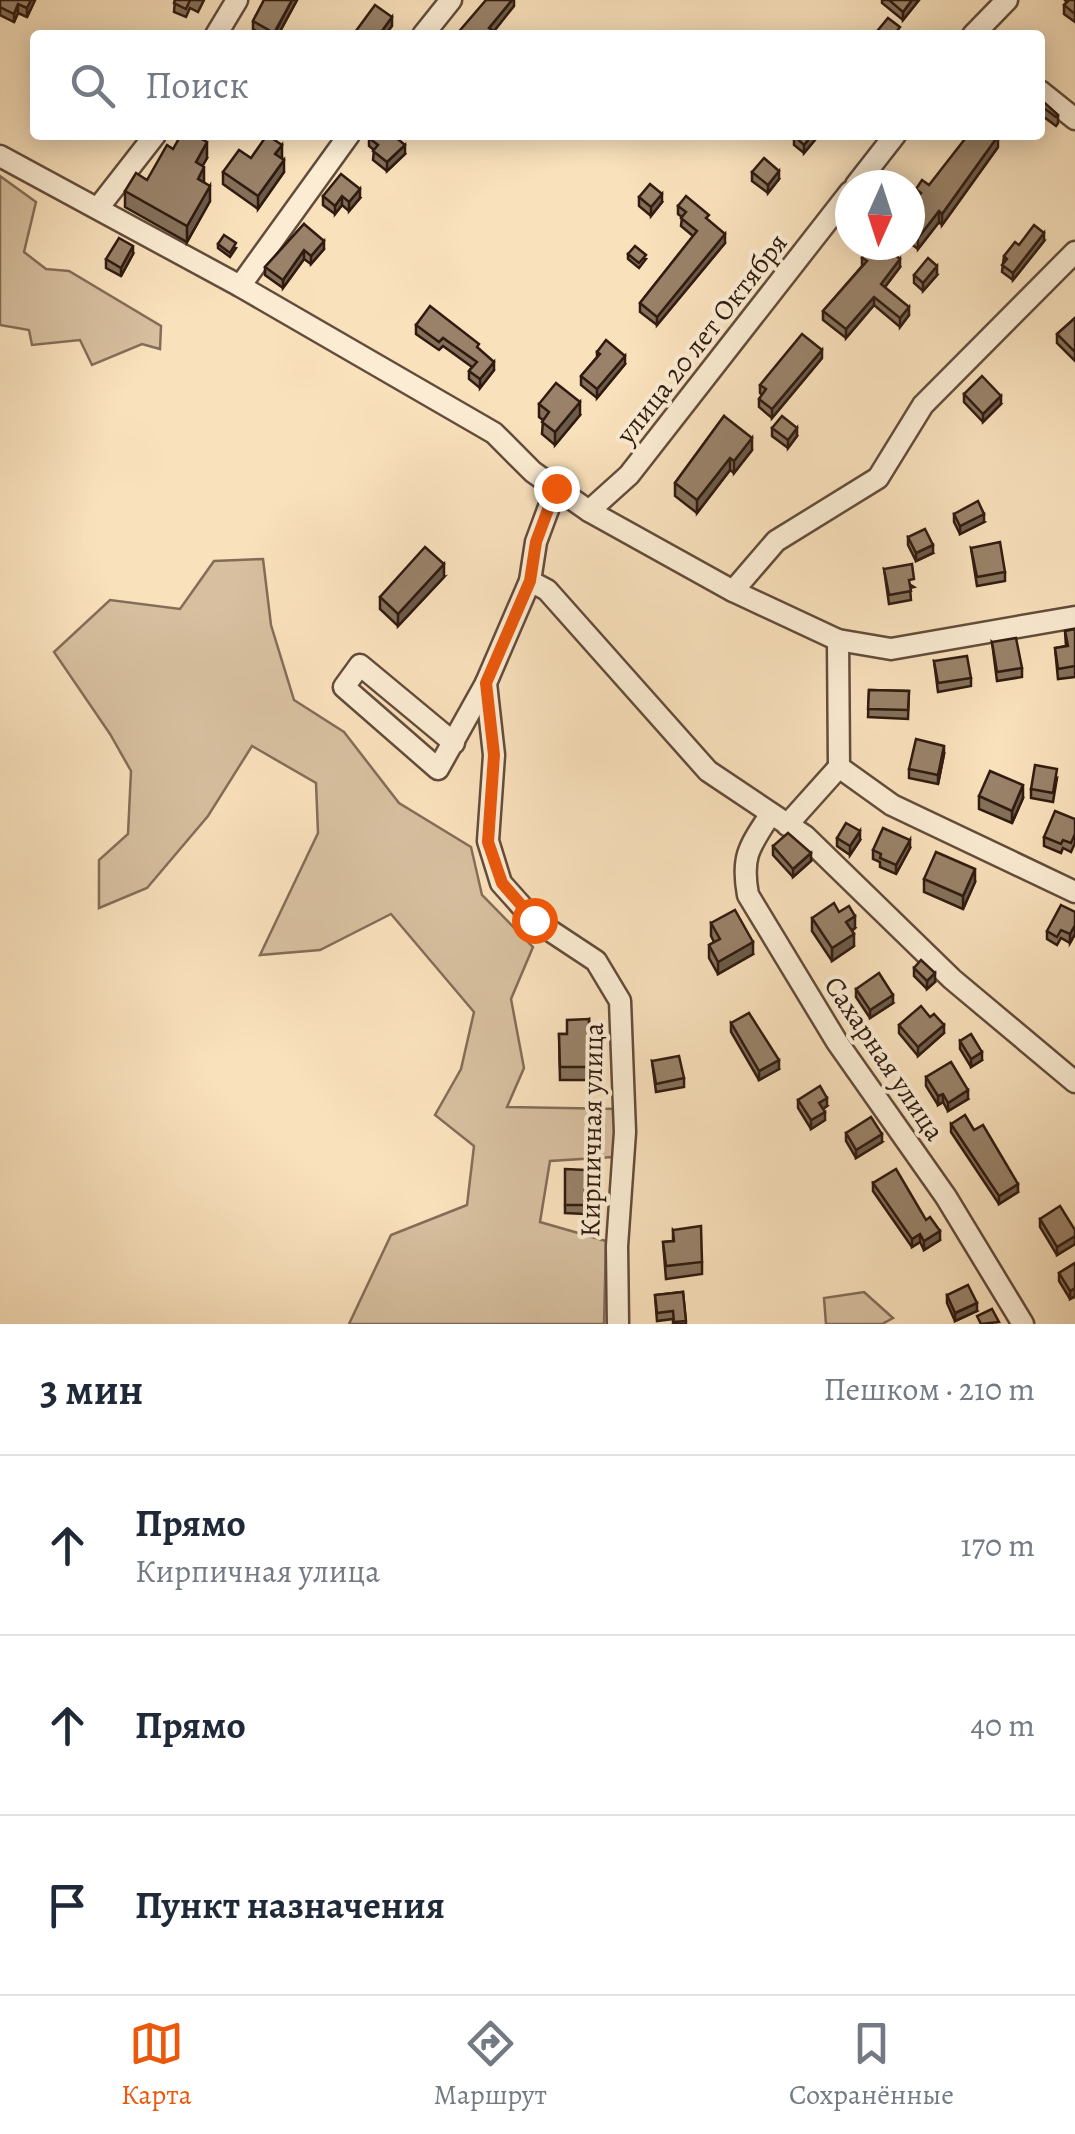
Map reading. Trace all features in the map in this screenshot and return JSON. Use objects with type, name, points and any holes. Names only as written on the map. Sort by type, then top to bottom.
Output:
[{"type":"street","points":[[219,30],[237,0]]},
{"type":"street","points":[[426,30],[452,0]]},
{"type":"street","points":[[978,30],[1007,0]]},
{"type":"street","points":[[1045,95],[1075,118]]},
{"type":"street","points":[[98,208],[151,140]]},
{"type":"street","points":[[240,286],[345,140]]},
{"type":"street","points":[[868,170],[891,140]]},
{"type":"street","points":[[0,156],[240,286],[494,433],[533,472],[589,511],[733,590],[838,640],[891,649],[1075,616]]},
{"type":"street","name":"улица 20 лет Октября","points":[[589,511],[629,475],[835,211]]},
{"type":"street","points":[[733,590],[776,542],[878,478],[923,405],[1075,252]]},
{"type":"street","name":"Кирпичная улица","points":[[556,488],[536,542],[530,581],[486,683],[494,755],[488,842],[502,883],[534,920],[596,961],[620,1001],[625,1132],[618,1324]]},
{"type":"street","points":[[530,581],[547,590],[708,771],[805,836],[952,979],[1075,1082]]},
{"type":"street","points":[[838,640],[839,767],[892,806],[1075,892]]},
{"type":"street","points":[[454,742],[360,665],[344,687],[438,768],[454,742],[486,683]]},
{"type":"street","name":"Сахарная улица","points":[[839,767],[754,840],[743,868],[748,895],[837,1042],[946,1197],[1023,1324]]},
{"type":"shaded area","points":[[0,176],[36,202],[24,252],[46,269],[69,271],[161,326],[160,349],[142,344],[92,365],[80,340],[32,345],[29,330],[0,325]]},
{"type":"shaded area","points":[[263,559],[271,625],[294,700],[344,732],[399,803],[471,847],[482,895],[533,947],[511,999],[524,1068],[507,1107],[619,1109],[613,1157],[550,1161],[540,1222],[606,1241],[604,1324],[349,1324],[391,1235],[467,1205],[474,1146],[435,1115],[461,1069],[474,1012],[391,914],[320,950],[260,955],[318,833],[316,783],[252,746],[208,816],[147,888],[99,908],[99,860],[128,834],[131,771],[54,652],[110,600],[180,609],[214,561]]},
{"type":"shaded area","points":[[864,1292],[893,1318],[882,1324],[826,1324],[824,1298]]},
{"type":"building","points":[[0,0],[31,0],[27,8],[18,4],[14,14],[0,7]]},
{"type":"building","points":[[175,0],[190,0],[186,9]]},
{"type":"building","points":[[264,0],[292,0],[276,30],[253,21]]},
{"type":"building","points":[[486,0],[512,0],[489,28],[492,30],[460,30]]},
{"type":"building","points":[[889,0],[912,0],[903,12]]},
{"type":"building","points":[[1075,0],[1075,14],[1064,5]]},
{"type":"building","points":[[375,5],[392,17],[383,30],[357,30]]},
{"type":"building","points":[[888,18],[900,27],[898,30],[878,30]]},
{"type":"building","points":[[178,140],[207,142],[196,162],[204,167],[198,179],[210,186],[187,226],[125,191],[136,173],[147,180],[167,145],[173,149]]},
{"type":"building","points":[[264,140],[282,145],[275,154],[284,160],[258,196],[223,172],[239,150],[251,158]]},
{"type":"building","points":[[372,140],[399,140],[405,145],[387,162],[373,151],[378,145]]},
{"type":"building","points":[[964,140],[995,140],[942,214],[939,211],[925,229],[925,182],[929,185]]},
{"type":"building","points":[[764,158],[779,171],[768,185],[752,172]]},
{"type":"building","points":[[341,174],[360,189],[349,202],[342,196],[335,206],[323,196]]},
{"type":"building","points":[[650,184],[662,194],[651,207],[639,197]]},
{"type":"building","points":[[686,196],[725,234],[657,317],[640,303],[697,231],[681,218],[686,212],[678,206]]},
{"type":"building","points":[[304,224],[324,241],[311,256],[304,250],[283,280],[265,267]]},
{"type":"building","points":[[1034,225],[1044,233],[1013,273],[1002,265],[1007,259],[1004,256],[1015,242],[1019,245]]},
{"type":"building","points":[[224,235],[236,243],[230,253],[218,244]]},
{"type":"building","points":[[119,238],[133,246],[121,268],[106,259]]},
{"type":"building","points":[[635,246],[646,255],[639,263],[628,254]]},
{"type":"building","points":[[928,258],[937,266],[923,283],[914,275]]},
{"type":"building","points":[[899,260],[881,284],[909,307],[900,318],[874,297],[846,329],[823,311],[867,261]]},
{"type":"building","points":[[430,306],[479,344],[477,347],[494,362],[480,379],[469,371],[477,362],[416,325]]},
{"type":"building","points":[[1075,318],[1075,352],[1057,334]]},
{"type":"building","points":[[802,334],[822,350],[772,409],[759,399],[766,389],[760,385]]},
{"type":"building","points":[[606,340],[625,356],[597,389],[581,376],[600,354],[597,352]]},
{"type":"building","points":[[982,376],[1001,396],[983,414],[964,394]]},
{"type":"building","points":[[556,383],[580,402],[555,432],[542,422],[549,412],[539,404]]},
{"type":"building","points":[[724,416],[752,438],[734,461],[730,458],[697,500],[675,483]]},
{"type":"building","points":[[782,416],[797,428],[788,440],[772,428]]},
{"type":"building","points":[[978,501],[984,514],[960,526],[954,514]]},
{"type":"building","points":[[925,529],[933,545],[916,553],[908,537]]},
{"type":"building","points":[[1000,542],[1005,572],[977,577],[971,548]]},
{"type":"building","points":[[425,547],[444,564],[398,614],[380,597]]},
{"type":"building","points":[[912,564],[911,591],[889,595],[884,569]]},
{"type":"building","points":[[1075,629],[1075,666],[1058,669],[1055,648],[1068,646],[1065,631]]},
{"type":"building","points":[[1016,638],[1022,668],[997,672],[992,642]]},
{"type":"building","points":[[967,656],[971,678],[938,683],[934,661]]},
{"type":"building","points":[[869,690],[909,691],[908,710],[868,709]]},
{"type":"building","points":[[916,739],[944,746],[938,775],[909,769]]},
{"type":"building","points":[[1035,765],[1057,769],[1053,793],[1031,789]]},
{"type":"building","points":[[990,771],[1023,785],[1012,811],[979,796]]},
{"type":"building","points":[[1055,811],[1075,819],[1071,843],[1063,840],[1061,844],[1044,837]]},
{"type":"building","points":[[846,823],[860,831],[850,846],[837,838]]},
{"type":"building","points":[[883,828],[910,840],[896,865],[873,850]]},
{"type":"building","points":[[788,833],[811,853],[793,869],[773,846]]},
{"type":"building","points":[[936,852],[975,869],[963,896],[924,879]]},
{"type":"building","points":[[834,903],[839,912],[849,906],[855,916],[846,922],[854,934],[832,948],[812,918]]},
{"type":"building","points":[[1061,905],[1075,912],[1075,925],[1070,934],[1061,930],[1057,937],[1047,931]]},
{"type":"building","points":[[735,910],[753,942],[718,962],[709,945],[720,939],[711,923]]},
{"type":"building","points":[[921,960],[935,973],[927,981],[914,968]]},
{"type":"building","points":[[879,973],[893,995],[870,1010],[856,989]]},
{"type":"building","points":[[921,1006],[944,1025],[918,1047],[899,1025]]},
{"type":"building","points":[[749,1013],[779,1060],[759,1071],[731,1023]]},
{"type":"building","points":[[589,1019],[589,1067],[560,1067],[559,1034],[567,1034],[567,1020]]},
{"type":"building","points":[[971,1034],[982,1052],[971,1059],[960,1041]]},
{"type":"building","points":[[679,1056],[684,1078],[656,1084],[652,1061]]},
{"type":"building","points":[[951,1062],[968,1090],[948,1103],[943,1094],[938,1096],[926,1077]]},
{"type":"building","points":[[820,1086],[827,1098],[819,1103],[825,1112],[811,1120],[798,1100]]},
{"type":"building","points":[[965,1115],[974,1130],[983,1125],[1018,1184],[999,1196],[951,1124]]},
{"type":"building","points":[[871,1117],[882,1134],[856,1150],[846,1133]]},
{"type":"building","points":[[565,1169],[585,1170],[585,1205],[565,1205]]},
{"type":"building","points":[[896,1169],[926,1220],[930,1217],[940,1231],[924,1241],[920,1234],[912,1239],[873,1183]]},
{"type":"building","points":[[1060,1206],[1075,1236],[1057,1247],[1040,1219]]},
{"type":"building","points":[[701,1226],[702,1262],[666,1266],[663,1242],[674,1241],[673,1230]]},
{"type":"building","points":[[1075,1263],[1075,1288],[1070,1291],[1059,1273]]},
{"type":"building","points":[[968,1285],[977,1303],[955,1313],[947,1295]]},
{"type":"building","points":[[683,1292],[686,1321],[674,1322],[673,1311],[657,1313],[655,1295]]},
{"type":"building","points":[[992,1309],[999,1322],[981,1324],[977,1316]]},
{"type":"route","points":[[534,920],[502,883],[488,842],[494,755],[486,683],[530,581],[536,542],[556,488]]}]
